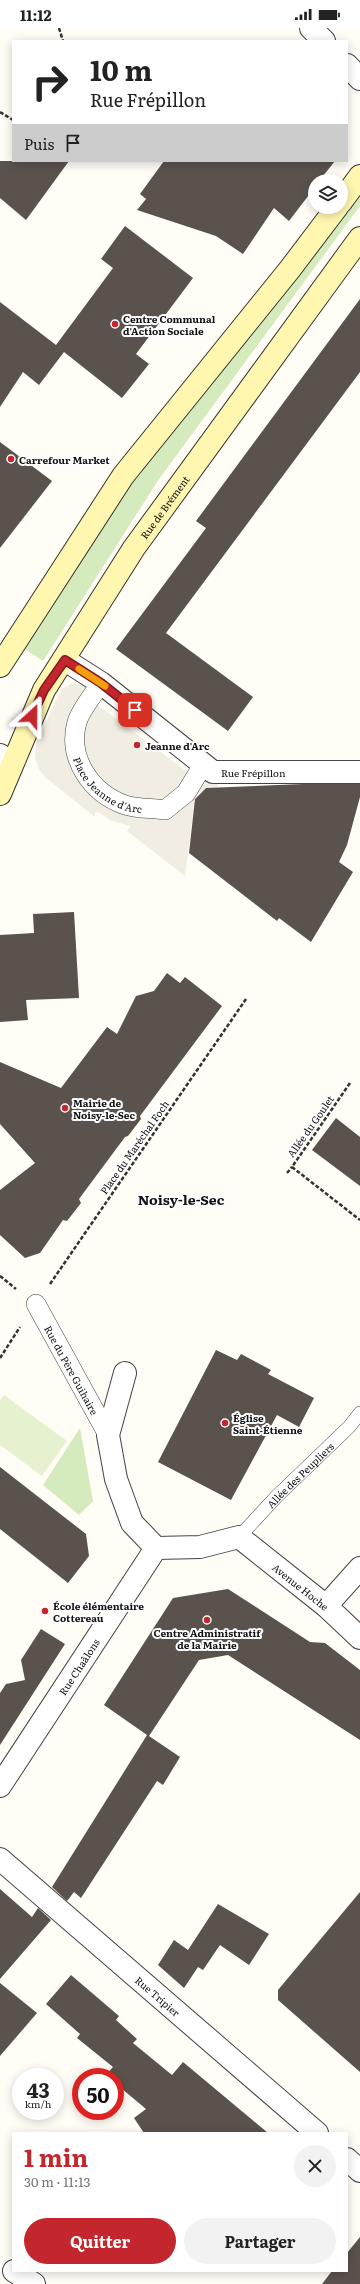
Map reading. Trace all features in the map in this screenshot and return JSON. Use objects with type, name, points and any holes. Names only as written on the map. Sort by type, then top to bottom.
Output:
[{"type":"main road","points":[[348,192],[360,176]]},
{"type":"main road","points":[[0,666],[123,476],[290,269],[332,214]]},
{"type":"main road","name":"Rue de Brément","points":[[0,794],[5,761],[44,690],[65,660],[134,548],[360,238]]},
{"type":"street","points":[[348,66],[360,79]]},
{"type":"street","name":"Rue Frépillon","points":[[65,660],[101,683],[213,772],[360,772]]},
{"type":"street","name":"Place Jeanne d'Arc","points":[[101,683],[77,721],[74,750],[84,774],[101,793],[126,805],[165,810],[186,793],[202,764]]},
{"type":"street","name":"Rue du Père Guihaire","points":[[36,1304],[108,1436]]},
{"type":"street","points":[[125,1373],[108,1436],[116,1479],[132,1523],[156,1548],[200,1547],[239,1537]]},
{"type":"street","name":"Avenue Hoche","points":[[239,1537],[326,1606],[360,1638]]},
{"type":"street","name":"Rue Chaâlons","points":[[0,1786],[156,1548]]},
{"type":"street","points":[[326,1606],[360,1568]]},
{"type":"street","name":"Rue Tripier","points":[[0,1859],[316,2132]]},
{"type":"street","points":[[348,2160],[360,2171]]},
{"type":"street","points":[[0,2262],[12,2270]]},
{"type":"street","points":[[16,2272],[34,2284]]},
{"type":"lane","name":"Allée des Peupliers","points":[[239,1537],[278,1496],[349,1427],[360,1413]]},
{"type":"path","points":[[59,28],[63,40]]},
{"type":"path","points":[[0,112],[12,119]]},
{"type":"path","name":"Place du Maréchal Foch","points":[[0,1358],[246,999]]},
{"type":"path","name":"Allée du Goulet","points":[[350,1083],[292,1167],[360,1220]]},
{"type":"path","points":[[287,1173],[292,1167]]},
{"type":"green space","points":[[360,194],[360,206],[159,479],[43,661],[25,649],[138,472],[344,214],[348,214],[348,209]]},
{"type":"green space","points":[[4,1395],[67,1441],[42,1476],[0,1445],[0,1401]]},
{"type":"green space","points":[[80,1428],[93,1501],[79,1515],[43,1485]]},
{"type":"shaded area","points":[[71,684],[91,685],[95,703],[190,774],[217,781],[218,787],[206,788],[195,797],[185,876],[127,831],[130,826],[110,820],[98,812],[95,813],[95,817],[45,777],[39,769],[35,759],[36,743],[62,689]]},
{"type":"building","points":[[0,161],[68,162],[26,220],[0,198]]},
{"type":"building","points":[[163,162],[334,162],[325,174],[308,174],[308,196],[289,221],[274,208],[243,254],[216,236],[137,210],[146,199],[140,194]]},
{"type":"building","name":"Centre Communal d'Action Sociale","points":[[125,226],[193,278],[136,354],[149,364],[122,398],[64,352],[39,385],[23,372],[0,407],[0,302],[56,345],[113,268],[101,259]]},
{"type":"building","points":[[360,299],[360,372],[166,633],[253,697],[228,731],[116,649],[206,528],[196,521]]},
{"type":"building","points":[[0,442],[52,481],[0,548]]},
{"type":"building","points":[[303,784],[360,784],[360,797],[347,845],[339,862],[353,872],[311,942],[279,918],[277,921],[189,853],[195,799],[206,788]]},
{"type":"building","points":[[74,912],[79,998],[26,1000],[28,1020],[0,1022],[0,935],[34,933],[33,914]]},
{"type":"building","name":"Mairie de Noisy-le-Sec","points":[[167,973],[180,983],[185,977],[222,1006],[140,1116],[141,1119],[128,1136],[125,1137],[79,1199],[81,1203],[67,1221],[63,1220],[40,1253],[25,1258],[0,1235],[0,1190],[35,1163],[0,1124],[0,1062],[61,1088],[107,1027],[117,1034],[136,996],[154,991]]},
{"type":"building","points":[[336,1118],[360,1137],[360,1186],[312,1150]]},
{"type":"building","name":"Église Saint-Étienne","points":[[216,1350],[237,1360],[241,1354],[271,1370],[268,1374],[314,1398],[299,1427],[277,1415],[231,1500],[158,1462]]},
{"type":"building","points":[[0,1467],[86,1534],[89,1556],[68,1583],[0,1529]]},
{"type":"building","points":[[228,1589],[310,1642],[325,1643],[360,1670],[360,1740],[228,1655],[199,1660],[149,1736],[180,1757],[163,1785],[157,1781],[81,1898],[74,1892],[67,1901],[52,1887],[147,1735],[104,1705],[173,1598]]},
{"type":"building","points":[[41,1629],[65,1644],[0,1745],[0,1693],[6,1684],[25,1680],[21,1660]]},
{"type":"building","points":[[0,1889],[32,1917],[38,1908],[51,1920],[0,1979]]},
{"type":"building","points":[[360,1892],[360,2072],[278,2000],[278,1990]]},
{"type":"building","points":[[218,1904],[269,1934],[249,1965],[220,1945],[203,1970],[198,1967],[184,1988],[158,1965],[174,1940],[188,1950]]},
{"type":"building","points":[[71,1975],[119,2016],[116,2020],[137,2039],[133,2043],[172,2075],[183,2062],[267,2132],[143,2132],[134,2118],[146,2109],[124,2091],[124,2068],[112,2068],[113,2067],[77,2038],[80,2034],[46,2004]]},
{"type":"building","points":[[0,1983],[37,2013],[0,2056]]},
{"type":"building","points":[[360,2237],[360,2284],[322,2284],[331,2272],[348,2272],[348,2252]]},
{"type":"slow traffic","points":[[79,669],[105,686]]},
{"type":"place","name":"Centre Communal d'Action Sociale","points":[[115,324]]},
{"type":"place","name":"Carrefour Market","points":[[11,459]]},
{"type":"place","name":"Jeanne d'Arc","points":[[137,745]]},
{"type":"place","name":"Mairie de Noisy-le-Sec","points":[[65,1108]]},
{"type":"place","name":"Église Saint-Étienne","points":[[225,1423]]},
{"type":"place","name":"École élémentaire Cottereau","points":[[45,1611]]},
{"type":"place","name":"Centre Administratif de la Mairie","points":[[207,1620]]},
{"type":"district","name":"Noisy-le-Sec","points":[[181,1199]]},
{"type":"route","points":[[32,716],[44,690],[65,660],[101,683],[135,710]]}]
